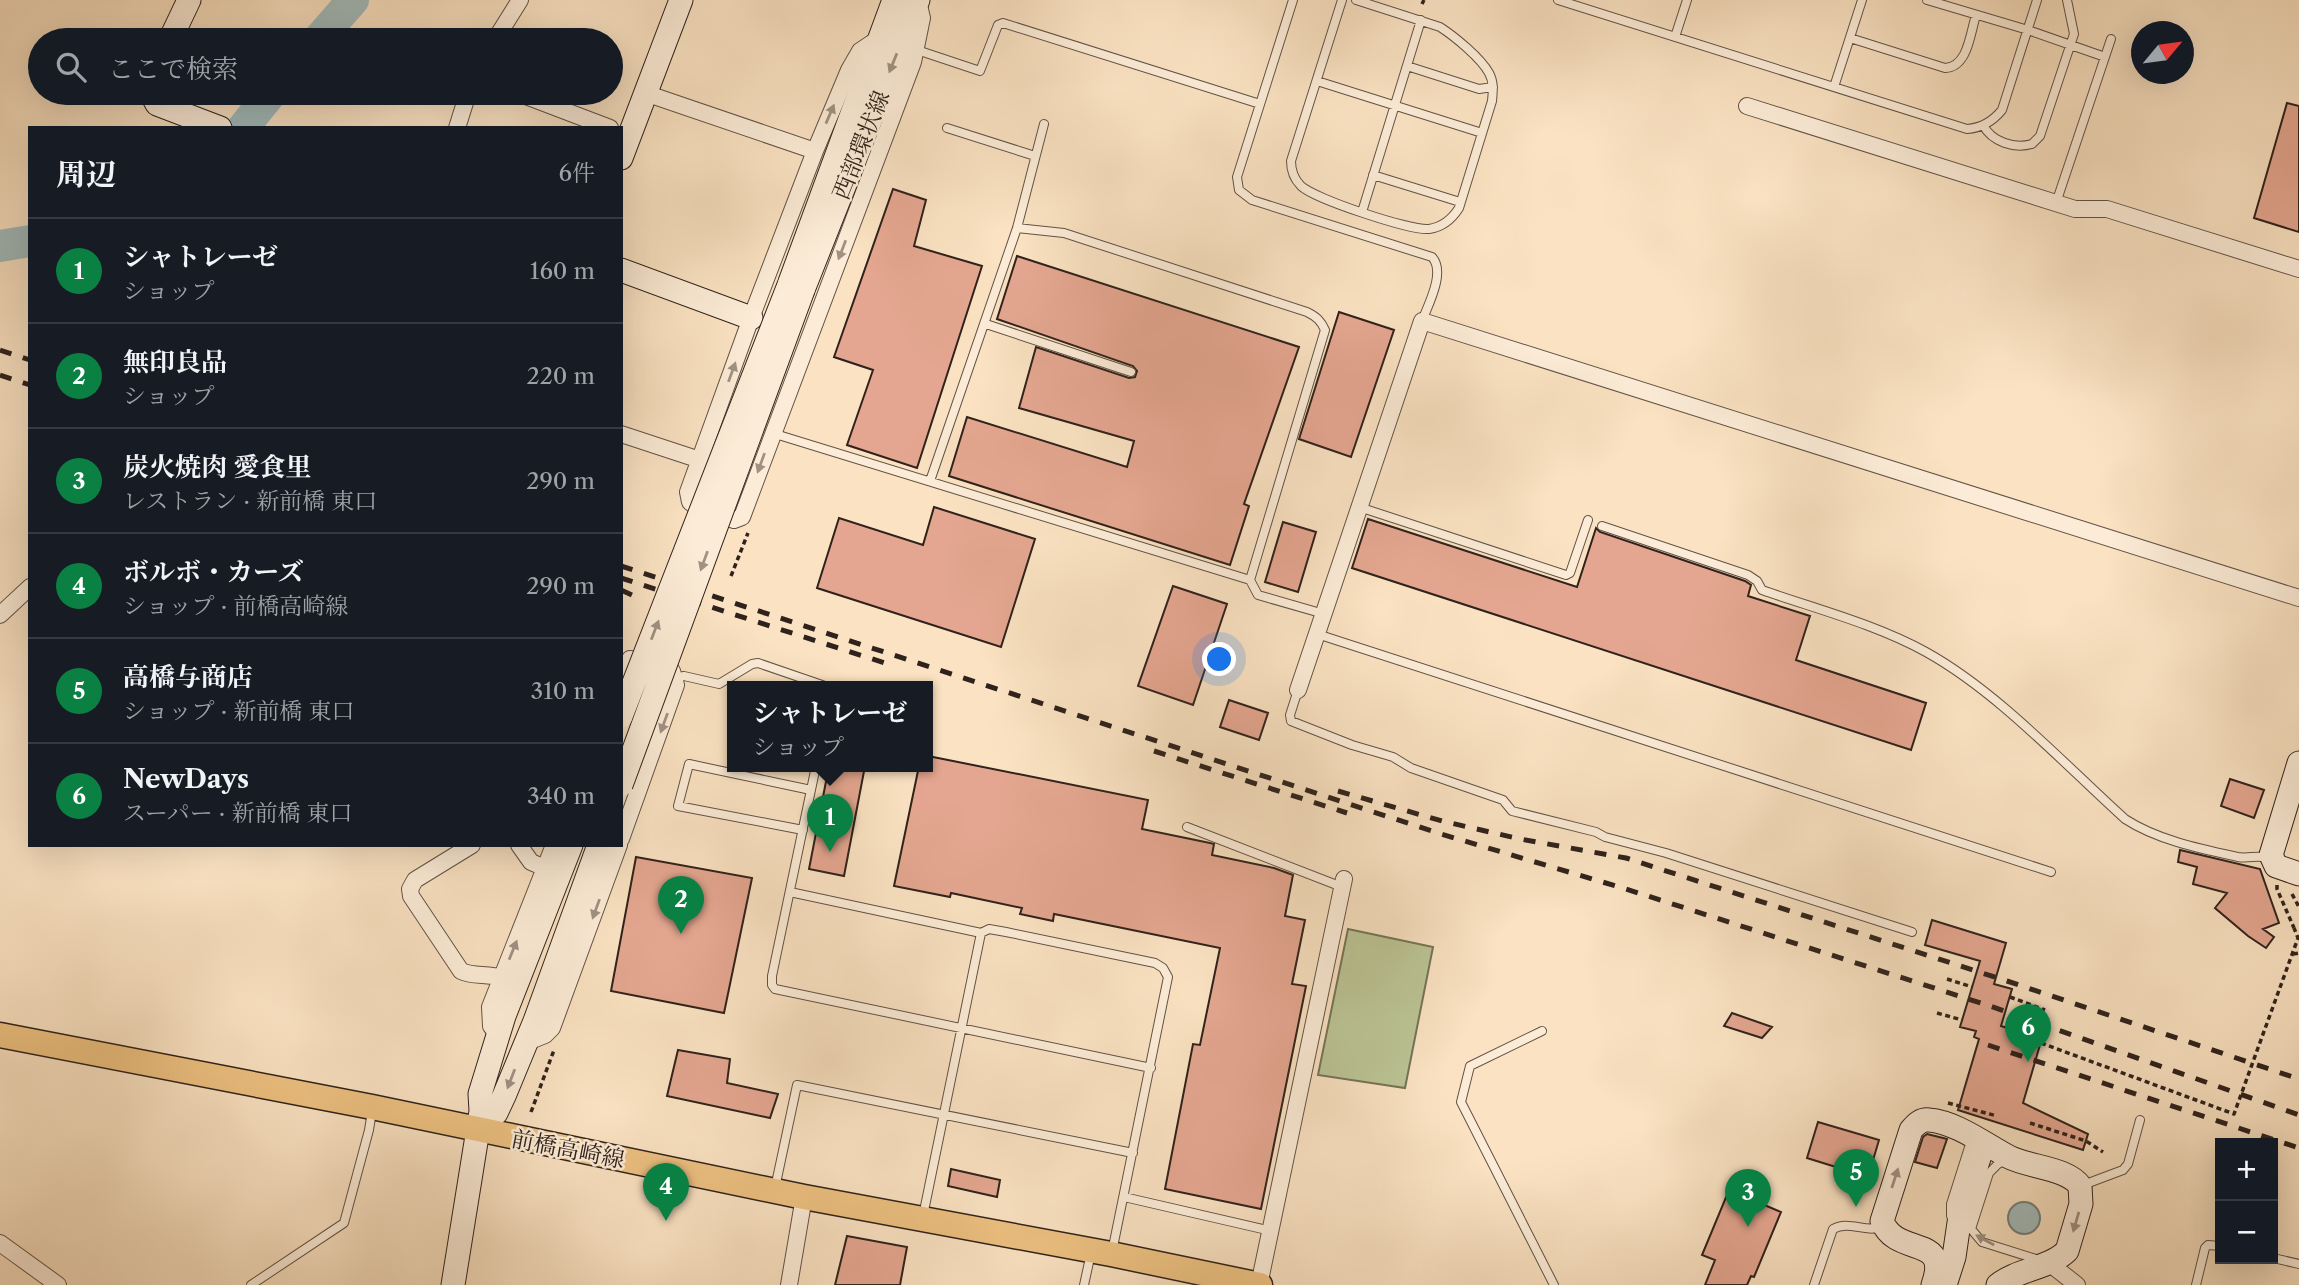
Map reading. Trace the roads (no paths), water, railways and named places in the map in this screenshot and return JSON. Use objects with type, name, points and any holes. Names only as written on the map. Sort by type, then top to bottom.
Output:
[{"type":"main road","name":"前橋高崎線","points":[[0,1035],[372,1107],[804,1197],[1101,1252],[1259,1285]]},
{"type":"street","points":[[176,28],[189,0]]},
{"type":"street","points":[[502,28],[520,0]]},
{"type":"street","points":[[623,127],[645,93],[681,0]]},
{"type":"street","name":"西部環状線","points":[[797,286],[878,39],[894,0]]},
{"type":"street","points":[[878,39],[860,51],[854,61],[815,151],[688,492],[690,502],[734,520],[742,517],[918,50],[922,18],[918,1]]},
{"type":"street","name":"西部環状線","points":[[797,286],[918,1]]},
{"type":"street","points":[[645,93],[815,151]]},
{"type":"street","points":[[160,105],[214,126]]},
{"type":"street","points":[[458,126],[464,105]]},
{"type":"street","points":[[549,105],[604,126]]},
{"type":"street","points":[[1747,106],[2056,203],[2080,210],[2107,209],[2299,268]]},
{"type":"street","points":[[623,271],[751,318]]},
{"type":"street","points":[[623,711],[797,286]]},
{"type":"street","points":[[623,779],[797,286]]},
{"type":"street","points":[[1298,690],[1422,321],[2299,598]]},
{"type":"street","points":[[623,435],[700,460]]},
{"type":"street","points":[[0,615],[28,589]]},
{"type":"street","points":[[623,671],[630,659],[638,659],[672,671],[675,678],[675,692],[623,834]]},
{"type":"street","points":[[2299,763],[2271,852],[2272,861],[2279,867],[2299,874]]},
{"type":"street","points":[[469,847],[418,877],[411,886],[411,896],[461,971],[502,978]]},
{"type":"street","points":[[520,847],[531,862],[545,868]]},
{"type":"street","points":[[501,1026],[491,1026],[489,1015],[553,847]]},
{"type":"street","points":[[453,1285],[481,1111],[480,1094],[501,1026],[570,847]]},
{"type":"street","points":[[477,1131],[496,1114],[535,1021],[598,847]]},
{"type":"street","points":[[525,1043],[545,1035],[552,1028],[618,847]]},
{"type":"street","points":[[1259,1285],[1343,883]]},
{"type":"street","points":[[1933,1285],[1939,1266],[1934,1255],[1928,1250],[1896,1240],[1884,1225],[1884,1212],[1908,1138],[1917,1123],[1927,1120],[1978,1139],[2010,1158],[2067,1175],[2080,1186],[2081,1204],[2069,1247],[2064,1255],[2016,1274],[1998,1285]]},
{"type":"street","points":[[1945,1285],[1954,1257],[1960,1216],[1978,1139]]},
{"type":"street","points":[[789,1285],[804,1197]]},
{"type":"street","points":[[0,1243],[58,1285]]},
{"type":"street","points":[[2049,1263],[2077,1285]]},
{"type":"lane","points":[[1293,0],[1237,177],[1239,190],[1252,200],[1432,257],[1437,264],[1437,274],[1422,321]]},
{"type":"lane","points":[[1342,0],[1292,161],[1294,177],[1311,194],[1420,230],[1437,228],[1451,220],[1461,202],[1492,100],[1493,87],[1488,71],[1451,34],[1440,27],[1356,0]]},
{"type":"lane","points":[[1559,0],[1967,129],[1983,125],[1997,117],[2002,110],[2037,0]]},
{"type":"lane","points":[[1675,37],[1687,0]]},
{"type":"lane","points":[[1834,87],[1862,0]]},
{"type":"lane","points":[[1927,0],[2028,30],[2105,57]]},
{"type":"lane","points":[[1983,125],[1991,137],[2004,143],[2025,146],[2036,142],[2043,131],[2071,45],[2074,29],[2067,0]]},
{"type":"lane","points":[[1850,38],[1952,68],[1962,59],[1976,15]]},
{"type":"lane","points":[[1362,212],[1421,20]]},
{"type":"lane","points":[[918,50],[980,71],[998,25],[1003,23],[1260,104]]},
{"type":"lane","points":[[2056,203],[2111,39]]},
{"type":"lane","points":[[1407,66],[1479,89],[1493,87]]},
{"type":"lane","points":[[1317,82],[1482,133]]},
{"type":"lane","points":[[930,481],[1017,228],[1044,124]]},
{"type":"lane","points":[[947,128],[1035,156]]},
{"type":"lane","points":[[1373,175],[1461,202]]},
{"type":"lane","points":[[1017,228],[1064,233],[1316,316],[1322,323],[1325,330],[1250,580],[1258,596],[1324,614]]},
{"type":"lane","points":[[986,324],[1131,372]]},
{"type":"lane","points":[[772,433],[1250,580]]},
{"type":"lane","points":[[1359,507],[1566,575],[1570,573],[1588,520]]},
{"type":"lane","points":[[1602,526],[1748,575],[1757,581],[1762,590],[1888,635],[1924,651],[1960,673],[1982,691],[2138,828],[2229,855],[2248,858],[2264,856],[2272,861]]},
{"type":"lane","points":[[1317,634],[2051,872]]},
{"type":"lane","points":[[675,678],[684,676],[719,684],[758,663],[810,681]]},
{"type":"lane","points":[[1298,690],[1290,715],[1291,721],[1352,745],[1393,757],[1411,768],[1503,800],[1512,811],[1666,853],[1912,932]]},
{"type":"lane","points":[[803,830],[678,806],[689,764],[811,790]]},
{"type":"lane","points":[[815,772],[772,975],[775,989],[1151,1068]]},
{"type":"lane","points":[[1187,827],[1343,883]]},
{"type":"lane","points":[[790,892],[981,933],[989,929],[1160,965],[1166,972],[1168,982],[1124,1197],[1084,1285]]},
{"type":"lane","points":[[923,1218],[981,933]]},
{"type":"lane","points":[[1542,1031],[1470,1066],[1461,1102],[1554,1285]]},
{"type":"lane","points":[[774,1191],[797,1085],[1133,1153]]},
{"type":"lane","points":[[251,1285],[344,1223],[369,1130],[372,1107]]},
{"type":"lane","points":[[2080,1186],[2123,1170],[2128,1164],[2140,1119]]},
{"type":"lane","points":[[2010,1158],[1989,1173],[1971,1229],[1982,1242],[2049,1263]]},
{"type":"lane","points":[[1124,1197],[1270,1231]]},
{"type":"lane","points":[[1814,1285],[1833,1229],[1840,1225],[1870,1230],[1884,1225]]},
{"type":"lane","points":[[2196,1285],[2205,1248],[2208,1245],[2215,1246]]},
{"type":"lane","points":[[2278,1259],[2299,1264]]},
{"type":"water","points":[[2024,1202],[2035,1207],[2040,1218],[2035,1229],[2024,1234],[2013,1229],[2008,1218],[2013,1207]]},
{"type":"waterway","points":[[328,28],[353,0]]},
{"type":"waterway","points":[[245,126],[261,105]]},
{"type":"waterway","points":[[0,246],[28,241]]},
{"type":"railway","points":[[0,350],[28,359]]},
{"type":"railway","points":[[0,375],[28,384]]},
{"type":"railway","points":[[623,567],[1441,834],[1626,889],[1990,1006],[2299,1115]]},
{"type":"railway","points":[[623,579],[891,665]]},
{"type":"railway","points":[[623,591],[632,595]]},
{"type":"railway","points":[[1154,751],[1347,813]]},
{"type":"railway","points":[[1338,791],[1442,821],[1520,839],[1626,858],[2299,1079]]},
{"type":"railway","points":[[1988,1045],[2299,1148]]},
{"type":"place","name":"シャトレーゼ","points":[[830,852]]},
{"type":"place","name":"無印良品","points":[[681,934]]},
{"type":"place","name":"NewDays","points":[[2028,1062]]},
{"type":"place","name":"高橋与商店","points":[[1856,1207]]},
{"type":"place","name":"ボルボ・カーズ","points":[[666,1221]]},
{"type":"place","name":"炭火焼肉 愛食里","points":[[1748,1227]]}]
